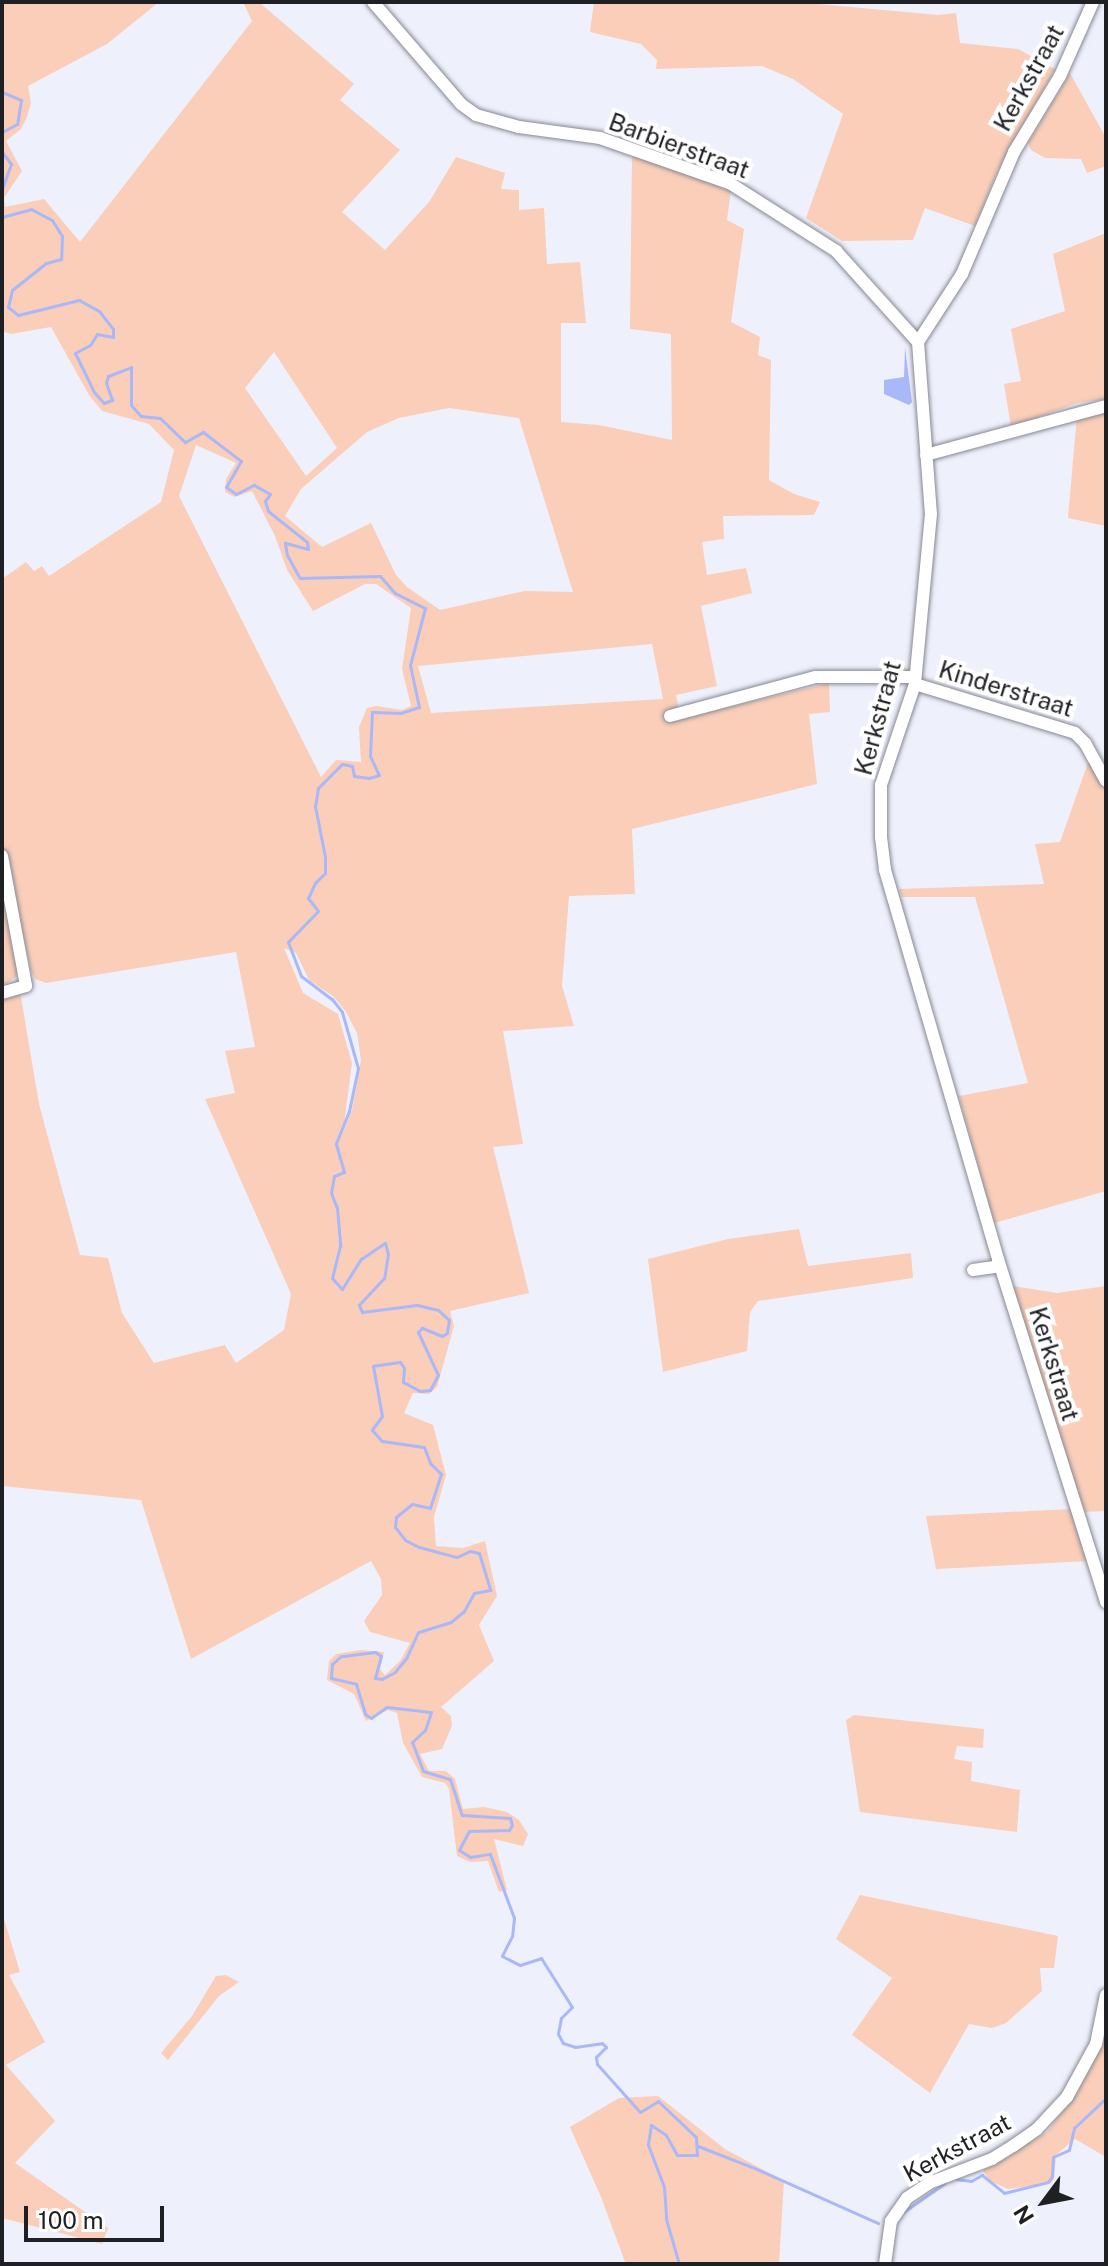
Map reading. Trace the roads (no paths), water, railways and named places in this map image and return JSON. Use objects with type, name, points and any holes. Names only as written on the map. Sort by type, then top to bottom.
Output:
[{"type":"street","name":"Barbierstraat","points":[[373,2],[461,104],[476,115],[519,127],[600,138],[731,184],[836,251],[918,342]]},
{"type":"street","name":"Kerkstraat","points":[[1093,2],[1060,76],[1014,152],[962,274],[918,342],[931,514],[915,681],[881,785],[885,870],[1000,1266],[1106,1602]]},
{"type":"street","points":[[926,455],[1106,406]]},
{"type":"street","name":"Kinderstraat","points":[[670,716],[816,677],[915,681],[1075,733],[1085,743],[1106,781]]},
{"type":"street","points":[[2,856],[26,986],[2,993]]},
{"type":"street","points":[[973,1270],[1000,1266]]},
{"type":"street","name":"Kerkstraat","points":[[885,2264],[888,2232],[898,2208],[929,2183],[992,2159],[1037,2129],[1079,2079],[1104,2026],[1106,1995]]},
{"type":"water","points":[[905,347],[912,402],[909,405],[884,394],[884,380],[904,377]]},
{"type":"waterway","points":[[2,92],[21,100],[17,124],[2,132]]},
{"type":"waterway","points":[[2,152],[11,164],[2,189]]},
{"type":"waterway","points":[[2,217],[31,209],[52,220],[62,236],[61,259],[46,263],[12,290],[8,307],[18,315],[79,300],[99,311],[113,329],[113,337],[97,334],[90,345],[75,353],[94,392],[104,403],[112,400],[106,383],[108,376],[131,367],[131,405],[141,416],[160,418],[185,442],[203,432],[241,461],[226,487],[236,494],[254,485],[270,494],[265,501],[268,511],[307,542],[308,549],[285,543],[287,555],[300,578],[380,576],[395,593],[425,608],[410,665],[419,707],[401,713],[372,712],[370,756],[379,775],[369,778],[354,776],[352,766],[342,764],[318,788],[315,806],[325,873],[315,883],[308,898],[318,911],[288,942],[301,976],[332,999],[342,1012],[358,1068],[349,1111],[336,1144],[344,1172],[334,1176],[331,1193],[337,1208],[340,1246],[332,1278],[342,1289],[361,1259],[385,1243],[388,1254],[384,1278],[359,1305],[362,1312],[417,1305],[438,1310],[449,1320],[447,1333],[442,1336],[422,1328],[418,1332],[438,1375],[430,1390],[420,1391],[403,1382],[404,1368],[400,1362],[373,1366],[382,1416],[372,1430],[382,1441],[424,1447],[430,1463],[441,1474],[430,1508],[412,1504],[396,1517],[395,1527],[405,1540],[419,1547],[457,1557],[470,1551],[479,1553],[490,1590],[474,1593],[464,1611],[451,1622],[418,1632],[407,1657],[395,1672],[382,1679],[375,1678],[381,1656],[375,1652],[341,1656],[332,1664],[331,1678],[356,1684],[365,1714],[371,1718],[387,1707],[431,1712],[425,1730],[412,1742],[423,1771],[450,1779],[462,1815],[510,1818],[512,1825],[509,1830],[469,1831],[459,1850],[470,1857],[490,1854],[514,1918],[512,1936],[502,1956],[520,1965],[541,1958],[572,2007],[561,2018],[558,2034],[563,2043],[575,2047],[602,2043],[606,2047],[596,2057],[597,2064],[640,2112],[658,2101],[696,2137],[697,2155],[677,2155],[666,2135],[651,2125],[648,2145],[664,2187],[666,2219],[679,2264]]},
{"type":"waterway","points":[[2,224],[2,236]]},
{"type":"waterway","points":[[956,2179],[971,2181],[982,2175],[1004,2193],[1048,2182],[1052,2176],[1053,2157],[1069,2150],[1074,2128],[1106,2098]]},
{"type":"waterway","points":[[698,2146],[878,2223]]},
{"type":"waterway","points":[[902,2213],[945,2183]]}]
